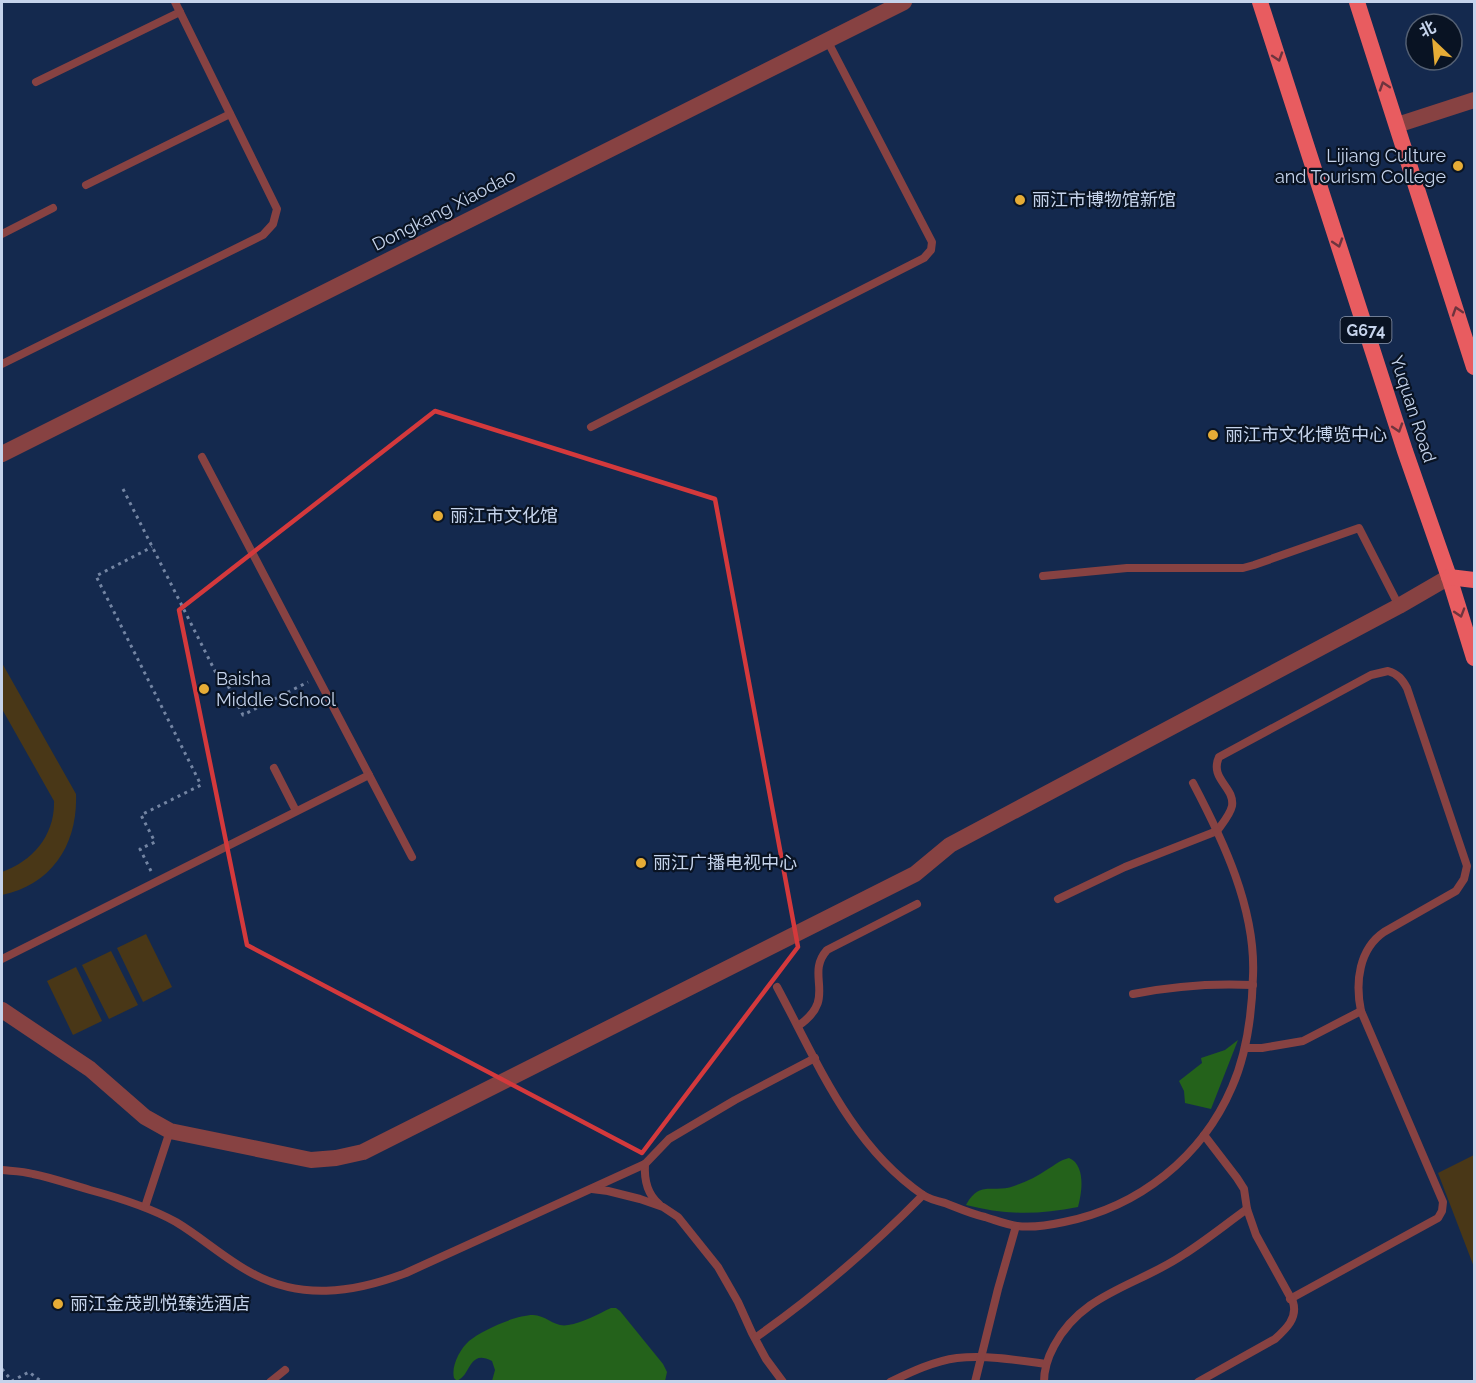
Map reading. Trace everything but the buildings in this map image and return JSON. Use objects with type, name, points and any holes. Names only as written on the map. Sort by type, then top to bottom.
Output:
[{"type":"highway","name":"Yuquan Road","points":[[1260,2],[1474,658]]},
{"type":"highway","points":[[1357,2],[1474,367]]},
{"type":"highway","points":[[1449,578],[1474,580]]},
{"type":"street","name":"Dongkang Xiaodao","points":[[2,454],[904,2]]},
{"type":"street","points":[[1397,125],[1474,100]]},
{"type":"street","points":[[2,1010],[90,1069],[145,1117],[170,1131],[311,1160],[350,1156],[376,1146],[915,874],[950,845],[1449,578]]},
{"type":"lane","points":[[2,364],[263,235],[273,224],[277,209],[175,2]]},
{"type":"lane","points":[[36,82],[180,12]]},
{"type":"lane","points":[[591,427],[924,258],[931,250],[932,242],[826,40]]},
{"type":"lane","points":[[86,185],[230,114]]},
{"type":"lane","points":[[2,234],[53,208]]},
{"type":"lane","points":[[202,457],[412,857]]},
{"type":"lane","points":[[1043,576],[1127,568],[1243,568],[1359,528],[1399,606]]},
{"type":"lane","points":[[1058,899],[1134,864],[1217,831],[1232,806],[1227,790],[1217,774],[1219,757],[1371,675],[1388,671],[1404,681],[1467,866],[1461,886],[1456,891],[1384,932],[1370,944],[1360,967],[1359,1000],[1361,1011],[1443,1202],[1442,1211],[1438,1218],[1290,1299]]},
{"type":"lane","points":[[274,768],[296,811]]},
{"type":"lane","points":[[2,959],[369,775]]},
{"type":"lane","points":[[777,987],[839,1104],[854,1126],[871,1148],[922,1195],[1016,1226],[1036,1226],[1075,1220],[1115,1206],[1155,1183],[1186,1156],[1204,1135],[1223,1106],[1240,1068],[1249,1028],[1253,960],[1248,920],[1217,831],[1192,783]]},
{"type":"lane","points":[[798,1026],[812,1015],[817,1006],[820,997],[819,961],[827,950],[917,904]]},
{"type":"lane","points":[[1133,994],[1189,985],[1252,985]]},
{"type":"lane","points":[[1245,1048],[1303,1041],[1361,1011]]},
{"type":"lane","points":[[2,1170],[32,1173],[145,1207],[176,1223],[234,1263],[272,1283],[312,1292],[331,1291],[370,1285],[406,1273],[645,1164],[669,1140],[735,1100],[815,1058]]},
{"type":"lane","points":[[145,1207],[170,1131]]},
{"type":"lane","points":[[1198,1382],[1275,1339],[1294,1316],[1295,1307],[1256,1235],[1246,1209],[1244,1190],[1204,1135]]},
{"type":"lane","points":[[645,1164],[644,1174],[655,1201],[685,1224],[718,1267],[766,1359],[783,1382]]},
{"type":"lane","points":[[591,1189],[625,1194],[663,1207]]},
{"type":"lane","points":[[755,1338],[803,1304],[849,1266],[922,1195]]},
{"type":"lane","points":[[1044,1382],[1046,1364],[1052,1349],[1080,1312],[1105,1295],[1183,1256],[1246,1209]]},
{"type":"lane","points":[[975,1382],[1016,1226]]},
{"type":"lane","points":[[890,1382],[908,1373],[954,1359],[981,1357],[1046,1364]]},
{"type":"lane","points":[[270,1382],[285,1370]]},
{"type":"path","points":[[123,489],[217,675],[224,678],[243,715],[318,677]]},
{"type":"path","points":[[152,547],[96,576],[201,785],[141,815],[155,842],[140,849],[156,882]]},
{"type":"path","points":[[2,1369],[12,1381],[30,1372],[42,1382]]},
{"type":"highlighted area","points":[[435,411],[715,499],[798,947],[642,1153],[247,945],[179,610]]},
{"type":"shaded area","points":[[2,663],[76,794],[72,829],[67,845],[58,860],[35,882],[20,890],[2,895],[2,872],[23,861],[40,845],[51,825],[54,801],[2,709]]},
{"type":"shaded area","points":[[146,934],[172,987],[143,1002],[117,948]]},
{"type":"shaded area","points":[[111,951],[138,1005],[109,1019],[82,965]]},
{"type":"shaded area","points":[[76,967],[102,1021],[73,1035],[47,981]]},
{"type":"shaded area","points":[[1238,1040],[1211,1109],[1185,1103],[1184,1091],[1179,1081],[1202,1063],[1201,1058],[1225,1050]]},
{"type":"shaded area","points":[[1474,1155],[1474,1267],[1438,1173]]},
{"type":"shaded area","points":[[1069,1158],[1078,1167],[1080,1173],[1081,1194],[1078,1207],[1022,1213],[994,1211],[966,1205],[976,1192],[1018,1184]]},
{"type":"shaded area","points":[[611,1308],[620,1311],[663,1364],[667,1372],[665,1381],[492,1381],[495,1370],[492,1361],[482,1358],[475,1360],[460,1379],[457,1381],[454,1378],[455,1363],[460,1353],[466,1344],[482,1332],[518,1318],[533,1315],[559,1325],[574,1324]]},
{"type":"place","name":"Lijiang Culture and Tourism College","points":[[1458,166]]},
{"type":"place","name":"丽江市博物馆新馆","points":[[1020,200]]},
{"type":"place","name":"丽江市文化博览中心","points":[[1213,435]]},
{"type":"place","name":"丽江市文化馆","points":[[438,516]]},
{"type":"place","name":"Baisha Middle School","points":[[204,689]]},
{"type":"place","name":"丽江广播电视中心","points":[[641,863]]},
{"type":"place","name":"丽江金茂凯悦臻选酒店","points":[[58,1304]]}]
